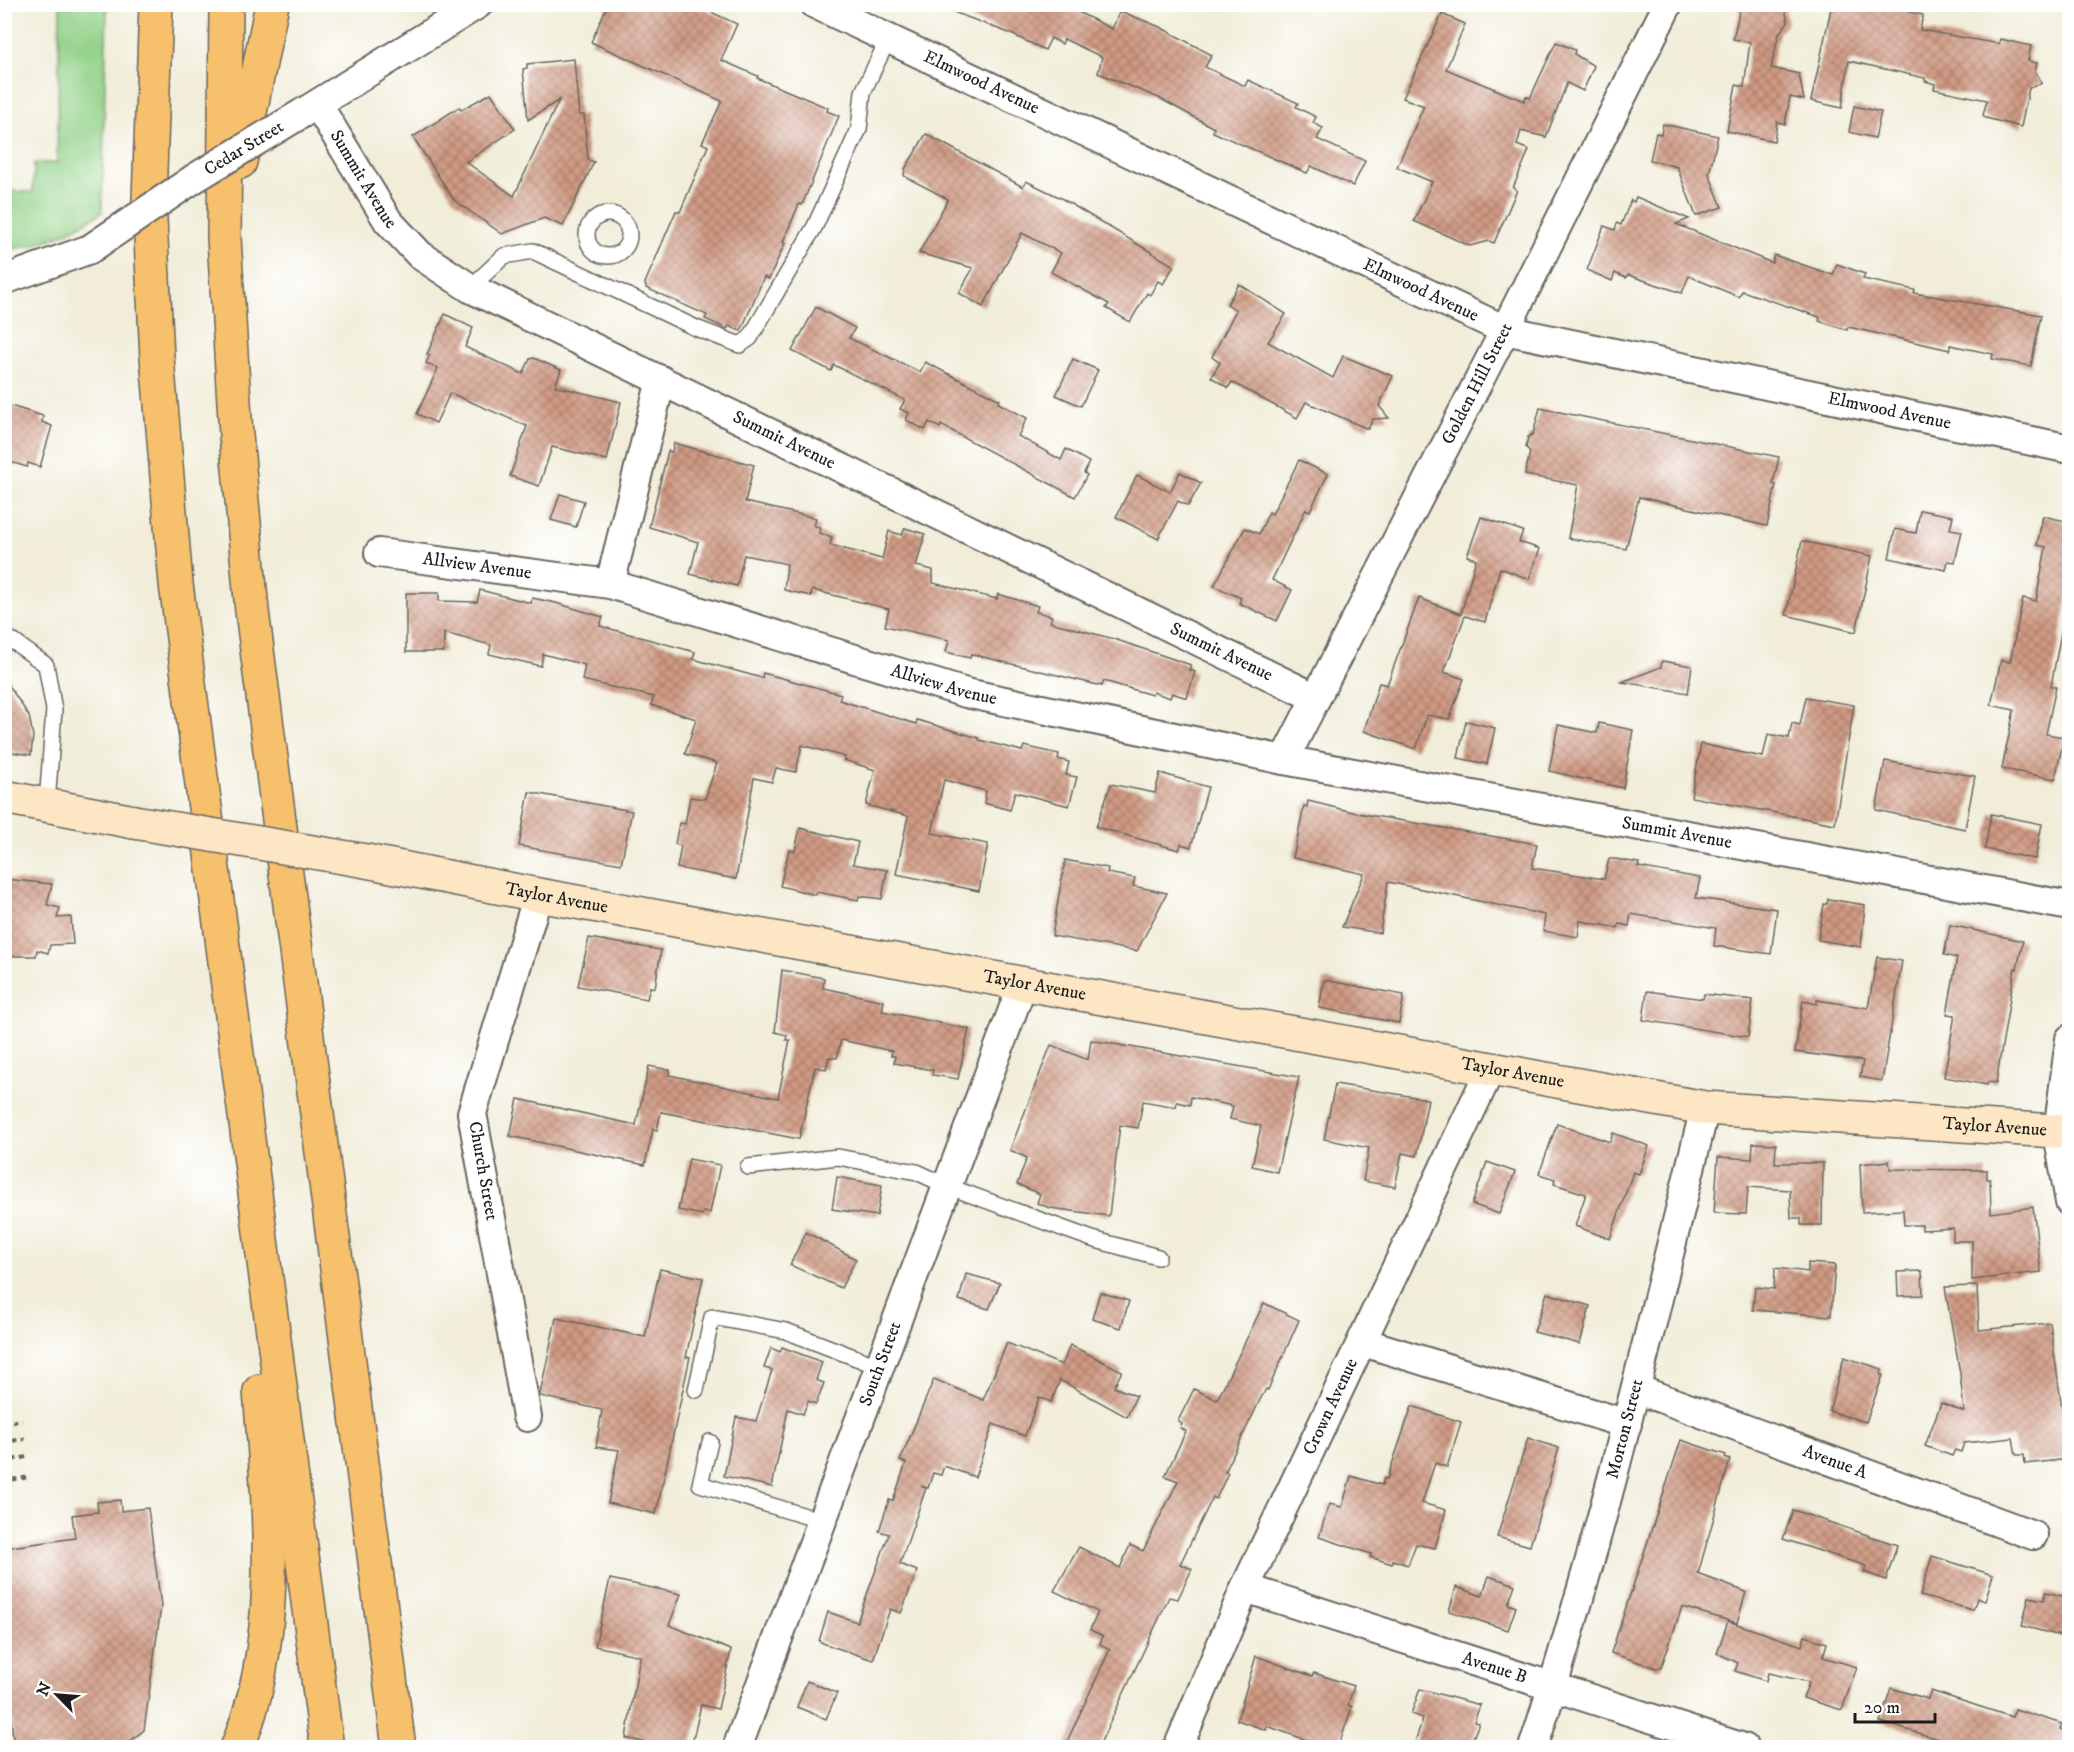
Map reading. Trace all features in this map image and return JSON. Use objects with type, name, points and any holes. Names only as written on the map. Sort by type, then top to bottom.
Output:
[{"type":"highway","points":[[156,4],[149,199],[157,357],[176,584],[327,1748]]},
{"type":"highway","points":[[226,4],[224,238],[236,435],[252,611],[399,1748]]},
{"type":"highway","points":[[224,238],[272,4]]},
{"type":"highway","points":[[225,965],[271,1528],[264,1638],[256,1687],[237,1748]]},
{"type":"highway","points":[[372,1539],[410,1748]]},
{"type":"street","name":"Cedar Street","points":[[4,280],[90,249],[195,178],[478,4]]},
{"type":"street","name":"Elmwood Avenue","points":[[815,4],[1505,330],[2070,449]]},
{"type":"street","name":"Golden Hill Street","points":[[1284,760],[1505,330],[1668,4]]},
{"type":"street","name":"Summit Avenue","points":[[309,110],[388,221],[420,255],[470,288],[1316,698]]},
{"type":"street","points":[[610,584],[662,380]]},
{"type":"street","name":"Allview Avenue","points":[[380,553],[610,584],[966,693],[1284,760]]},
{"type":"street","name":"Summit Avenue","points":[[1284,760],[2070,906]]},
{"type":"street","name":"Taylor Avenue","points":[[4,797],[134,822],[366,861],[538,895],[1705,1108],[2064,1132]]},
{"type":"street","name":"Church Street","points":[[527,1417],[472,1113],[538,895]]},
{"type":"street","name":"South Street","points":[[737,1748],[1023,983]]},
{"type":"street","points":[[2070,1040],[2064,1132],[2070,1202]]},
{"type":"street","name":"Crown Avenue","points":[[1178,1748],[1245,1588],[1490,1070]]},
{"type":"street","name":"Morton Street","points":[[1533,1748],[1553,1688],[1627,1424],[1705,1108]]},
{"type":"street","points":[[1363,1342],[1627,1424]]},
{"type":"street","name":"Avenue A","points":[[1636,1389],[2033,1535]]},
{"type":"street","name":"Avenue B","points":[[1245,1588],[1744,1748]]},
{"type":"lane","points":[[470,288],[504,256],[533,251],[696,328],[740,345],[750,338],[815,226],[859,129],[863,92],[888,39]]},
{"type":"lane","points":[[588,277],[598,253]]},
{"type":"lane","points":[[4,639],[10,639],[46,665],[54,711],[47,804]]},
{"type":"lane","points":[[748,1167],[838,1157],[917,1172],[947,1186],[1092,1239],[1158,1257]]},
{"type":"lane","points":[[696,1390],[712,1317],[786,1331],[880,1367]]},
{"type":"lane","points":[[710,1442],[700,1484],[822,1521]]},
{"type":"path","points":[[4,1423],[22,1420]]},
{"type":"path","points":[[4,1442],[25,1439]]},
{"type":"path","points":[[4,1461],[27,1457]]},
{"type":"path","points":[[4,1481],[29,1477]]},
{"type":"green space","points":[[60,5],[107,5],[102,212],[56,237],[5,250],[5,191],[33,192],[34,163],[57,163]]},
{"type":"building","points":[[608,4],[694,4],[737,24],[721,60],[828,108],[827,111],[839,116],[802,205],[799,204],[769,279],[764,277],[741,331],[729,326],[727,329],[705,319],[707,315],[646,288],[645,283],[676,211],[680,212],[708,146],[702,143],[722,101],[591,42]]},
{"type":"building","points":[[943,4],[1062,4],[1112,29],[1120,11],[1160,27],[1212,55],[1205,67],[1245,86],[1248,80],[1298,103],[1296,107],[1316,117],[1313,123],[1323,128],[1317,139],[1365,161],[1353,186],[1311,166],[1307,173],[1213,132],[1214,128],[1159,98],[1098,73],[1102,57],[1064,39],[1062,44],[1051,38],[1045,50],[1009,33],[943,8]]},
{"type":"building","points":[[1741,4],[1784,4],[1788,22],[1779,33],[1771,68],[1799,74],[1804,100],[1790,97],[1785,124],[1777,122],[1774,141],[1727,131],[1736,85],[1744,87],[1750,42],[1733,39]]},
{"type":"building","points":[[1832,4],[1873,4],[1923,15],[1920,30],[1999,44],[2000,39],[2031,46],[2028,61],[2037,63],[2035,71],[2042,83],[2029,88],[2021,127],[1986,118],[1983,115],[1987,100],[1934,89],[1935,84],[1925,81],[1925,78],[1849,61],[1842,108],[1811,101]]},
{"type":"building","points":[[1442,14],[1465,24],[1446,69],[1524,101],[1526,96],[1530,98],[1556,42],[1575,50],[1574,54],[1594,66],[1583,91],[1567,83],[1546,137],[1521,131],[1517,145],[1529,150],[1513,188],[1517,190],[1494,243],[1489,241],[1470,246],[1414,221],[1432,182],[1397,167],[1424,106],[1403,98]]},
{"type":"building","points":[[574,59],[579,115],[584,115],[588,160],[594,162],[563,226],[544,218],[502,234],[454,200],[413,137],[459,107],[461,110],[491,93],[515,129],[466,162],[514,196],[559,100],[528,120],[523,69],[527,68],[527,64]]},
{"type":"building","points":[[1854,106],[1881,112],[1875,138],[1849,132]]},
{"type":"building","points":[[1663,124],[1718,136],[1709,174],[1722,207],[1696,216],[1677,167],[1650,160],[1656,133],[1661,134]]},
{"type":"building","points":[[926,134],[1023,187],[1026,181],[1061,198],[1174,266],[1163,284],[1158,281],[1150,295],[1147,293],[1130,322],[1106,308],[1109,304],[1051,272],[1061,253],[1022,233],[983,307],[959,293],[973,268],[919,253],[948,199],[904,176],[905,169]]},
{"type":"building","points":[[1636,197],[1689,219],[1676,224],[1772,263],[1774,255],[1833,275],[1837,264],[1865,274],[1863,279],[1915,290],[1914,293],[2041,315],[2031,366],[1992,359],[1993,354],[1950,345],[1950,350],[1848,327],[1847,330],[1819,321],[1820,317],[1742,291],[1739,297],[1689,276],[1682,293],[1628,275],[1626,278],[1615,273],[1612,281],[1587,270],[1604,226],[1615,230],[1617,223],[1621,225],[1631,200],[1634,202]]},
{"type":"building","points":[[1239,284],[1286,314],[1268,342],[1333,378],[1343,356],[1393,376],[1379,406],[1389,418],[1373,419],[1368,429],[1306,402],[1297,418],[1232,382],[1228,388],[1211,377],[1220,363],[1212,357],[1236,310],[1227,304]]},
{"type":"building","points":[[816,307],[855,328],[849,338],[920,372],[925,362],[1000,400],[998,403],[1027,418],[1018,436],[1061,460],[1066,449],[1089,462],[1084,473],[1087,475],[1075,497],[941,425],[940,428],[929,422],[925,430],[906,420],[909,413],[900,409],[905,400],[834,365],[831,371],[792,351]]},
{"type":"building","points":[[445,314],[473,328],[465,347],[523,374],[530,359],[534,358],[561,370],[555,386],[621,402],[607,460],[552,447],[539,486],[510,476],[527,426],[450,393],[436,423],[417,414],[438,368],[426,363],[430,355],[427,354]]},
{"type":"building","points":[[1073,359],[1098,370],[1081,406],[1056,395]]},
{"type":"building","points":[[4,404],[43,416],[42,422],[52,426],[40,467],[28,463],[27,467],[4,460]]},
{"type":"building","points":[[1540,408],[1779,457],[1773,484],[1776,485],[1767,526],[1639,497],[1626,549],[1568,538],[1578,485],[1525,475],[1530,452],[1526,447],[1528,437],[1533,434]]},
{"type":"building","points":[[674,443],[754,465],[745,502],[816,518],[814,526],[820,527],[819,533],[832,537],[830,545],[882,559],[889,531],[902,535],[905,528],[925,534],[916,566],[933,570],[933,583],[997,599],[998,594],[1038,606],[1036,612],[1052,616],[1050,622],[1114,639],[1191,665],[1189,670],[1195,672],[1187,698],[1172,693],[1170,698],[1153,692],[1152,695],[1104,681],[1102,686],[971,654],[970,658],[946,652],[949,640],[885,626],[889,609],[812,590],[811,596],[784,590],[787,564],[744,555],[737,586],[690,574],[698,542],[649,527],[668,451],[672,452]]},
{"type":"building","points":[[1299,460],[1328,474],[1310,511],[1306,509],[1272,580],[1292,590],[1277,621],[1239,603],[1241,598],[1214,586],[1245,528],[1259,534],[1269,512],[1272,514]]},
{"type":"building","points":[[1180,472],[1201,483],[1188,506],[1178,501],[1158,539],[1116,517],[1137,475],[1170,492]]},
{"type":"building","points":[[560,494],[584,501],[576,527],[551,520]]},
{"type":"building","points":[[1920,510],[1953,516],[1950,529],[1962,531],[1955,562],[1948,561],[1946,570],[1889,558],[1895,529],[1916,533]]},
{"type":"building","points":[[2043,516],[2070,522],[2070,585],[2051,686],[2056,687],[2046,734],[2064,737],[2055,779],[2002,769],[2014,710],[1991,705],[2001,660],[2010,662],[2023,598],[2036,601],[2046,547],[2037,545]]},
{"type":"building","points":[[1481,517],[1523,531],[1519,542],[1540,549],[1529,579],[1500,568],[1485,622],[1465,616],[1444,672],[1464,679],[1449,719],[1427,715],[1416,749],[1364,731],[1379,683],[1387,685],[1419,598],[1461,614],[1476,559],[1467,556]]},
{"type":"building","points":[[1802,541],[1872,556],[1856,632],[1786,615]]},
{"type":"building","points":[[480,590],[531,603],[532,598],[556,603],[603,617],[600,626],[695,652],[693,659],[762,678],[763,673],[841,694],[839,700],[916,724],[917,720],[1022,751],[1024,746],[1059,754],[1058,759],[1069,762],[1066,775],[1077,777],[1069,806],[1015,792],[1010,810],[984,803],[986,791],[944,780],[932,833],[988,844],[979,891],[896,874],[908,816],[866,805],[875,770],[844,760],[845,757],[802,745],[796,772],[776,768],[772,782],[754,778],[736,879],[677,868],[681,846],[675,844],[679,823],[685,824],[690,797],[705,799],[717,763],[685,754],[696,719],[651,705],[654,697],[582,680],[585,665],[543,654],[541,666],[489,654],[491,645],[444,633],[444,652],[406,652],[406,593],[439,593],[439,601],[477,602]]},
{"type":"building","points":[[1662,661],[1692,666],[1688,693],[1622,682],[1661,667]]},
{"type":"building","points":[[4,678],[29,716],[33,736],[31,755],[4,751]]},
{"type":"building","points":[[1806,697],[1854,705],[1835,824],[1691,797],[1701,744],[1763,757],[1768,734],[1789,738],[1792,723],[1800,725]]},
{"type":"building","points":[[1466,721],[1495,728],[1487,764],[1458,758]]},
{"type":"building","points":[[1599,723],[1633,730],[1623,788],[1549,771],[1558,725],[1597,733]]},
{"type":"building","points":[[1885,761],[1975,776],[1965,829],[1876,810]]},
{"type":"building","points":[[1160,773],[1208,787],[1191,847],[1181,844],[1179,850],[1096,827],[1111,784],[1155,793]]},
{"type":"building","points":[[529,792],[632,811],[621,864],[519,846]]},
{"type":"building","points":[[1308,801],[1357,813],[1537,844],[1532,868],[1604,879],[1609,859],[1615,859],[1639,863],[1638,867],[1700,878],[1696,898],[1777,909],[1771,954],[1714,946],[1716,928],[1631,914],[1629,926],[1619,924],[1618,928],[1580,921],[1578,937],[1543,931],[1545,915],[1388,882],[1380,933],[1342,927],[1364,874],[1293,858],[1304,806],[1307,807]]},
{"type":"building","points":[[1991,814],[2042,824],[2035,859],[1985,849]]},
{"type":"building","points":[[800,828],[858,842],[853,864],[887,870],[882,899],[859,896],[858,900],[817,892],[816,895],[780,886],[789,850],[795,851]]},
{"type":"building","points":[[1065,860],[1108,868],[1107,873],[1135,878],[1133,886],[1167,893],[1137,951],[1052,936]]},
{"type":"building","points":[[4,879],[52,884],[47,905],[60,908],[57,918],[71,917],[73,944],[50,945],[48,953],[37,950],[36,956],[4,956]]},
{"type":"building","points":[[1828,899],[1865,905],[1861,947],[1818,940],[1824,904],[1827,904]]},
{"type":"building","points":[[1950,925],[2023,941],[2017,969],[2015,968],[1996,1083],[1988,1082],[1987,1085],[1944,1077],[1955,1015],[1947,1014],[1957,958],[1944,955]]},
{"type":"building","points":[[589,938],[661,950],[655,988],[650,987],[647,999],[578,986]]},
{"type":"building","points":[[1877,957],[1902,961],[1882,1081],[1860,1077],[1863,1061],[1795,1052],[1803,1001],[1817,1004],[1817,1000],[1868,1008]]},
{"type":"building","points":[[782,970],[824,978],[823,988],[884,1001],[882,1011],[969,1029],[958,1079],[932,1075],[933,1070],[894,1063],[895,1056],[891,1056],[892,1051],[841,1040],[837,1058],[829,1057],[826,1069],[815,1067],[799,1139],[661,1112],[657,1130],[653,1129],[645,1165],[510,1136],[518,1099],[636,1125],[649,1066],[670,1070],[669,1075],[778,1098],[790,1040],[786,1040],[787,1035],[775,1032]]},
{"type":"building","points":[[1324,980],[1404,995],[1399,1023],[1319,1008]]},
{"type":"building","points":[[1647,991],[1703,999],[1704,994],[1753,1000],[1748,1037],[1643,1020]]},
{"type":"building","points":[[1091,1040],[1299,1077],[1277,1172],[1252,1166],[1261,1126],[1230,1119],[1233,1106],[1191,1097],[1190,1105],[1177,1102],[1176,1107],[1143,1101],[1138,1128],[1120,1125],[1109,1216],[1050,1208],[1037,1203],[1040,1194],[1017,1184],[1027,1158],[1010,1150],[1051,1045],[1088,1060]]},
{"type":"building","points":[[1335,1084],[1428,1099],[1417,1156],[1402,1153],[1395,1187],[1363,1181],[1369,1148],[1324,1139]]},
{"type":"building","points":[[1557,1124],[1610,1142],[1613,1133],[1649,1146],[1639,1174],[1633,1172],[1610,1239],[1575,1226],[1586,1194],[1554,1184],[1555,1179],[1539,1174]]},
{"type":"building","points":[[1753,1143],[1776,1144],[1775,1163],[1823,1163],[1822,1225],[1801,1225],[1801,1218],[1791,1218],[1790,1190],[1748,1187],[1746,1214],[1714,1213],[1718,1157],[1752,1159]]},
{"type":"building","points":[[689,1159],[720,1165],[710,1213],[703,1212],[702,1215],[678,1210]]},
{"type":"building","points":[[1889,1161],[1890,1169],[1987,1170],[1987,1179],[1990,1179],[1991,1213],[2033,1207],[2041,1272],[1972,1280],[1972,1241],[1953,1241],[1953,1228],[1922,1230],[1922,1225],[1904,1225],[1903,1210],[1862,1212],[1860,1164]]},
{"type":"building","points":[[1487,1162],[1515,1172],[1499,1214],[1472,1204]]},
{"type":"building","points":[[837,1177],[882,1185],[877,1216],[832,1209]]},
{"type":"building","points":[[806,1232],[856,1259],[841,1288],[790,1265]]},
{"type":"building","points":[[1808,1263],[1835,1265],[1831,1316],[1753,1310],[1755,1287],[1774,1289],[1775,1268],[1808,1272]]},
{"type":"building","points":[[660,1269],[703,1278],[686,1357],[690,1357],[656,1514],[608,1503],[619,1450],[596,1447],[602,1410],[540,1396],[540,1394],[556,1318],[645,1337]]},
{"type":"building","points":[[1922,1271],[1923,1295],[1898,1296],[1897,1272]]},
{"type":"building","points":[[966,1274],[1000,1283],[989,1309],[959,1300]]},
{"type":"building","points":[[1977,1286],[1979,1330],[2050,1323],[2069,1459],[2025,1464],[2024,1455],[2016,1455],[2013,1438],[1964,1443],[1961,1452],[1955,1450],[1952,1456],[1925,1446],[1941,1403],[1964,1412],[1960,1373],[1945,1287]]},
{"type":"building","points":[[1100,1292],[1129,1301],[1121,1328],[1092,1319]]},
{"type":"building","points":[[1547,1293],[1590,1306],[1580,1344],[1534,1332]]},
{"type":"building","points":[[1264,1303],[1299,1320],[1268,1390],[1266,1389],[1260,1400],[1225,1472],[1228,1473],[1216,1499],[1213,1497],[1180,1564],[1192,1569],[1178,1599],[1169,1597],[1098,1748],[1064,1748],[1110,1649],[1100,1644],[1103,1636],[1090,1630],[1098,1612],[1054,1591],[1079,1547],[1120,1568],[1130,1545],[1143,1551],[1178,1481],[1165,1476],[1186,1431],[1180,1428],[1182,1424],[1178,1421],[1194,1389],[1217,1400]]},
{"type":"building","points":[[1007,1343],[1062,1365],[1070,1345],[1122,1371],[1114,1387],[1136,1396],[1127,1417],[1060,1380],[1051,1402],[1039,1397],[1025,1436],[993,1424],[975,1477],[944,1466],[941,1475],[933,1473],[928,1488],[921,1486],[926,1488],[900,1564],[917,1571],[901,1613],[890,1609],[873,1660],[819,1641],[828,1612],[857,1622],[889,1534],[879,1531],[889,1500],[893,1501],[906,1463],[900,1461],[934,1379],[983,1400]]},
{"type":"building","points":[[782,1347],[822,1362],[816,1380],[824,1383],[816,1404],[808,1401],[803,1414],[788,1409],[772,1487],[724,1476],[736,1417],[756,1421],[772,1370],[764,1368],[771,1348],[780,1352]]},
{"type":"building","points":[[1844,1357],[1882,1369],[1881,1375],[1883,1375],[1866,1422],[1829,1411]]},
{"type":"building","points":[[1412,1406],[1461,1422],[1447,1467],[1435,1463],[1422,1503],[1446,1510],[1435,1548],[1416,1544],[1408,1565],[1393,1560],[1392,1564],[1370,1557],[1371,1554],[1319,1537],[1329,1504],[1342,1507],[1351,1476],[1382,1485],[1384,1478],[1387,1479]]},
{"type":"building","points":[[1528,1438],[1559,1448],[1530,1546],[1497,1537]]},
{"type":"building","points":[[1681,1440],[1726,1455],[1725,1458],[1730,1460],[1698,1574],[1746,1592],[1737,1623],[1682,1607],[1661,1668],[1656,1668],[1611,1653]]},
{"type":"building","points":[[120,1500],[121,1511],[148,1508],[161,1606],[144,1730],[122,1748],[14,1748],[4,1648],[4,1548],[75,1538],[72,1515],[98,1512],[97,1502]]},
{"type":"building","points":[[1793,1510],[1897,1545],[1886,1580],[1864,1572],[1866,1566],[1783,1539]]},
{"type":"building","points":[[1932,1556],[1993,1575],[1985,1601],[1977,1598],[1973,1610],[1920,1596]]},
{"type":"building","points":[[1489,1576],[1515,1585],[1508,1604],[1516,1607],[1508,1630],[1449,1611],[1456,1587],[1482,1596]]},
{"type":"building","points":[[610,1579],[681,1594],[669,1625],[731,1650],[718,1709],[701,1705],[691,1748],[667,1748],[626,1738],[640,1656],[595,1646]]},
{"type":"building","points":[[2046,1592],[2070,1598],[2061,1636],[2022,1626],[2029,1597],[2044,1600]]},
{"type":"building","points":[[1728,1621],[1802,1646],[1805,1636],[1827,1643],[1823,1657],[1857,1667],[1842,1710],[1803,1698],[1809,1682],[1768,1673],[1766,1681],[1735,1671],[1738,1663],[1717,1653]]},
{"type":"building","points":[[1256,1656],[1312,1676],[1314,1673],[1354,1686],[1348,1705],[1352,1707],[1338,1748],[1310,1748],[1312,1742],[1267,1726],[1266,1730],[1237,1720]]},
{"type":"building","points":[[807,1681],[837,1693],[826,1719],[797,1707]]},
{"type":"building","points":[[1891,1688],[1928,1699],[1931,1691],[2012,1717],[2015,1709],[2062,1724],[2060,1729],[2070,1732],[2070,1748],[1970,1748],[1880,1722]]},
{"type":"building","points":[[1420,1689],[1480,1705],[1474,1722],[1479,1723],[1469,1748],[1413,1748],[1423,1718],[1411,1714]]}]
